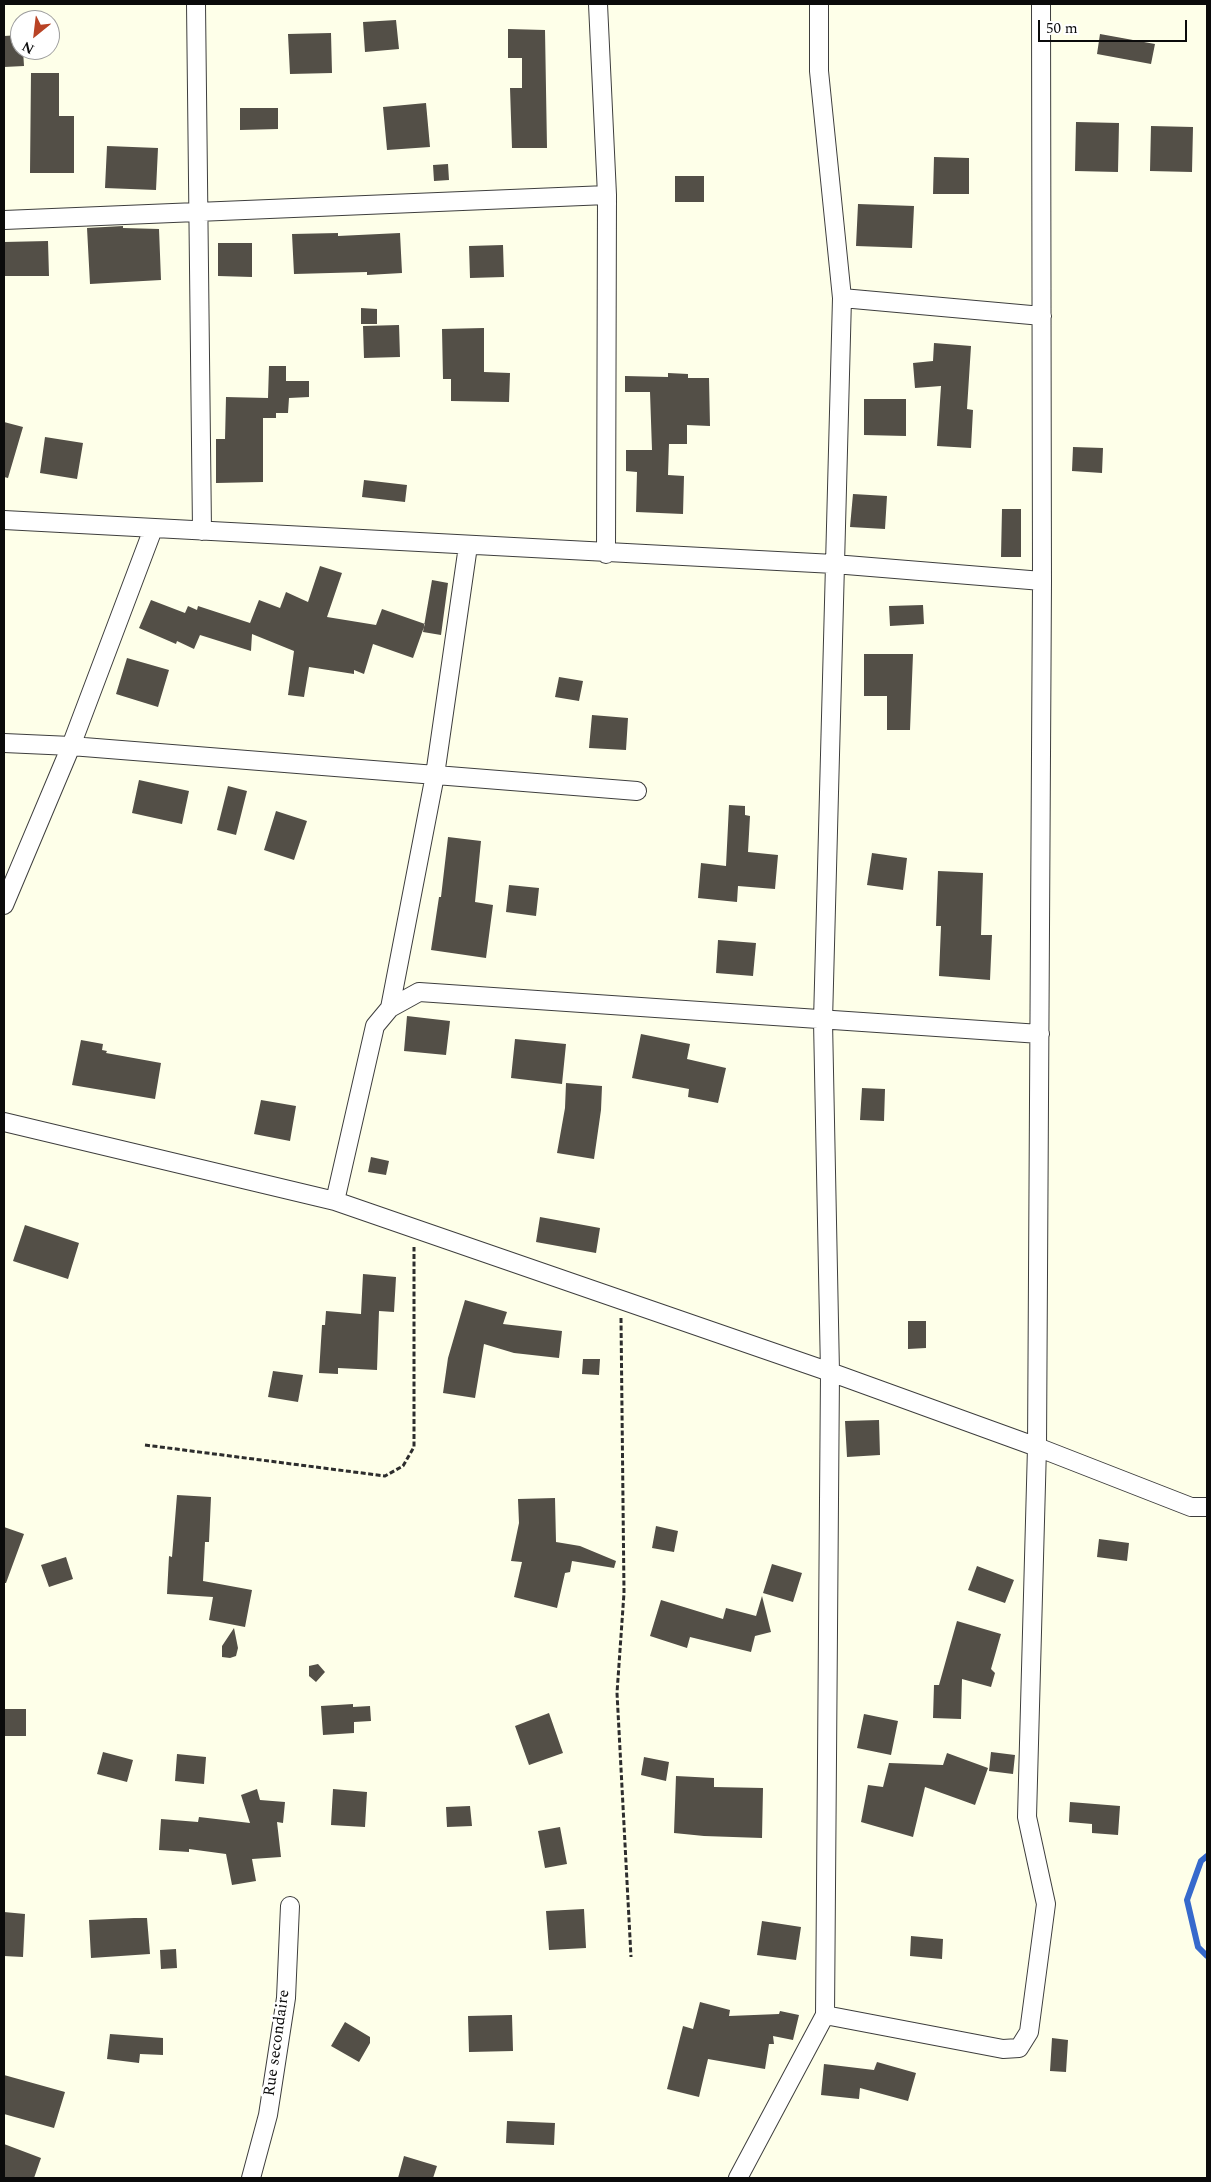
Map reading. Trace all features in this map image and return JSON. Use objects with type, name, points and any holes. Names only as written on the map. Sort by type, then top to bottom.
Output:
[{"type":"street","points":[[196,4],[202,531]]},
{"type":"street","points":[[598,4],[607,195],[606,554]]},
{"type":"street","points":[[738,2178],[825,2015],[830,1372],[823,1021],[842,298],[818,71],[819,4]]},
{"type":"street","points":[[825,2015],[1003,2049],[1019,2048],[1029,2032],[1046,1904],[1027,1817],[1037,1447],[1042,581],[1041,4]]},
{"type":"street","points":[[4,220],[607,195]]},
{"type":"street","points":[[842,298],[1042,316]]},
{"type":"street","points":[[4,520],[606,554],[834,564],[1042,581]]},
{"type":"street","points":[[4,905],[71,746],[152,529]]},
{"type":"street","points":[[390,1008],[435,775],[468,546]]},
{"type":"street","points":[[4,743],[71,746],[637,791]]},
{"type":"street","points":[[335,1201],[375,1026],[390,1008],[420,992],[823,1021],[1040,1034]]},
{"type":"street","points":[[4,1122],[335,1201],[830,1372],[1199,1507]]},
{"type":"street","name":"Rue secondaire","points":[[251,2178],[268,2115],[286,1998],[290,1906]]},
{"type":"path","points":[[145,1445],[385,1476],[403,1466],[414,1447],[414,1228]]},
{"type":"path","points":[[621,1300],[624,1593],[617,1693],[631,1957]]},
{"type":"building","points":[[396,20],[399,49],[365,52],[363,22]]},
{"type":"building","points":[[508,29],[545,30],[547,148],[512,148],[510,88],[522,88],[522,58],[508,58]]},
{"type":"building","points":[[331,33],[332,73],[290,74],[288,34]]},
{"type":"building","points":[[1100,34],[1155,44],[1151,64],[1097,54]]},
{"type":"building","points":[[4,36],[10,36],[10,60],[24,60],[24,66],[4,67]]},
{"type":"building","points":[[31,73],[59,73],[59,116],[74,116],[74,173],[30,173]]},
{"type":"building","points":[[426,103],[430,147],[387,150],[383,107]]},
{"type":"building","points":[[240,108],[278,108],[278,129],[240,130]]},
{"type":"building","points":[[1076,122],[1119,123],[1118,172],[1075,171]]},
{"type":"building","points":[[1151,126],[1193,127],[1192,172],[1150,171]]},
{"type":"building","points":[[107,146],[158,148],[156,190],[105,188]]},
{"type":"building","points":[[934,157],[969,158],[969,194],[933,194]]},
{"type":"building","points":[[448,164],[449,180],[434,181],[433,165]]},
{"type":"building","points":[[675,176],[704,176],[704,202],[675,202]]},
{"type":"building","points":[[858,204],[914,206],[912,248],[856,246]]},
{"type":"building","points":[[123,226],[123,228],[159,229],[161,280],[90,284],[87,228]]},
{"type":"building","points":[[338,233],[338,236],[400,233],[402,273],[367,275],[367,272],[294,274],[292,234]]},
{"type":"building","points":[[48,241],[49,276],[4,276],[4,242]]},
{"type":"building","points":[[218,243],[252,243],[252,277],[218,276]]},
{"type":"building","points":[[503,245],[504,277],[470,278],[469,246]]},
{"type":"building","points":[[361,308],[377,309],[377,324],[361,324]]},
{"type":"building","points":[[399,325],[400,357],[364,358],[363,326]]},
{"type":"building","points":[[484,328],[484,372],[510,373],[509,402],[451,401],[451,379],[443,379],[442,329]]},
{"type":"building","points":[[934,343],[971,346],[967,409],[973,410],[971,448],[937,446],[941,386],[915,388],[913,363],[933,361]]},
{"type":"building","points":[[269,366],[286,366],[286,381],[309,381],[309,397],[289,398],[288,413],[276,413],[276,418],[263,418],[263,482],[216,483],[216,439],[225,439],[226,397],[268,398]]},
{"type":"building","points":[[668,373],[688,374],[688,378],[709,378],[710,426],[687,425],[687,444],[669,444],[668,475],[684,476],[683,514],[636,512],[637,472],[626,471],[626,450],[652,450],[650,392],[625,392],[625,376],[668,377]]},
{"type":"building","points":[[864,399],[906,399],[906,436],[864,435]]},
{"type":"building","points":[[4,422],[23,427],[8,478],[4,477]]},
{"type":"building","points":[[45,437],[83,443],[77,479],[40,473]]},
{"type":"building","points":[[1073,447],[1103,448],[1102,473],[1072,471]]},
{"type":"building","points":[[364,480],[407,485],[405,502],[362,497]]},
{"type":"building","points":[[853,494],[887,496],[885,529],[850,527]]},
{"type":"building","points":[[1002,509],[1021,509],[1021,557],[1001,557]]},
{"type":"building","points":[[320,566],[342,573],[327,617],[376,625],[382,609],[425,624],[413,658],[373,644],[364,674],[354,670],[354,674],[309,667],[304,697],[288,695],[294,651],[252,634],[251,651],[200,635],[194,649],[177,641],[176,644],[139,628],[151,600],[185,613],[188,606],[197,610],[198,606],[250,623],[259,600],[280,608],[286,592],[308,602]]},
{"type":"building","points":[[432,580],[448,583],[441,635],[423,632]]},
{"type":"building","points":[[923,605],[924,624],[890,626],[889,606]]},
{"type":"building","points":[[864,654],[913,654],[910,730],[887,730],[887,696],[864,696]]},
{"type":"building","points":[[127,658],[169,670],[158,707],[116,694]]},
{"type":"building","points":[[559,677],[583,681],[579,701],[555,697]]},
{"type":"building","points":[[592,715],[628,718],[626,750],[589,748]]},
{"type":"building","points":[[139,780],[189,791],[182,824],[132,813]]},
{"type":"building","points":[[228,786],[247,791],[236,835],[217,830]]},
{"type":"building","points":[[729,805],[745,806],[745,815],[750,816],[748,852],[778,855],[775,889],[738,886],[737,902],[698,898],[701,863],[726,866]]},
{"type":"building","points":[[276,811],[307,821],[294,860],[264,850]]},
{"type":"building","points":[[448,837],[481,841],[475,902],[493,905],[486,958],[431,950],[439,897],[441,897]]},
{"type":"building","points":[[872,853],[907,858],[903,890],[867,885]]},
{"type":"building","points":[[938,871],[983,873],[981,935],[992,935],[990,980],[939,976],[941,926],[936,926]]},
{"type":"building","points":[[509,885],[539,888],[536,916],[506,912]]},
{"type":"building","points":[[718,940],[756,943],[753,976],[716,973]]},
{"type":"building","points":[[407,1016],[450,1021],[446,1055],[404,1051]]},
{"type":"building","points":[[641,1034],[690,1044],[687,1059],[726,1068],[718,1103],[688,1097],[689,1089],[632,1078]]},
{"type":"building","points":[[515,1039],[566,1044],[562,1084],[511,1078]]},
{"type":"building","points":[[81,1040],[103,1044],[102,1050],[107,1051],[106,1053],[161,1063],[155,1099],[72,1085]]},
{"type":"building","points":[[566,1083],[602,1086],[601,1110],[594,1159],[557,1153],[565,1108]]},
{"type":"building","points":[[862,1088],[885,1089],[884,1121],[860,1120]]},
{"type":"building","points":[[261,1100],[296,1106],[290,1141],[254,1134]]},
{"type":"building","points":[[371,1157],[389,1161],[386,1175],[368,1172]]},
{"type":"building","points":[[540,1217],[600,1228],[596,1253],[536,1242]]},
{"type":"building","points":[[25,1225],[79,1243],[68,1279],[13,1261]]},
{"type":"building","points":[[363,1274],[396,1277],[394,1312],[379,1311],[377,1370],[338,1368],[338,1374],[319,1373],[322,1325],[325,1325],[326,1311],[361,1314]]},
{"type":"building","points":[[465,1300],[507,1312],[503,1324],[562,1331],[559,1358],[514,1353],[484,1344],[475,1398],[443,1393],[448,1358]]},
{"type":"building","points":[[908,1321],[926,1321],[926,1348],[908,1349]]},
{"type":"building","points":[[583,1359],[600,1359],[599,1375],[582,1374]]},
{"type":"building","points":[[273,1371],[303,1375],[298,1402],[268,1397]]},
{"type":"building","points":[[879,1420],[880,1455],[847,1457],[845,1421]]},
{"type":"building","points":[[177,1495],[211,1497],[209,1542],[205,1542],[203,1581],[252,1590],[245,1627],[209,1620],[213,1597],[167,1594],[169,1556],[172,1557]]},
{"type":"building","points":[[555,1498],[556,1542],[580,1546],[616,1561],[614,1568],[572,1561],[570,1572],[565,1573],[557,1608],[514,1597],[522,1562],[511,1561],[519,1523],[518,1499]]},
{"type":"building","points":[[656,1526],[678,1531],[674,1552],[652,1548]]},
{"type":"building","points":[[4,1527],[24,1534],[6,1583],[4,1583]]},
{"type":"building","points":[[1099,1539],[1129,1543],[1127,1561],[1097,1557]]},
{"type":"building","points":[[66,1557],[73,1579],[49,1587],[41,1565]]},
{"type":"building","points":[[772,1564],[802,1573],[793,1602],[763,1593]]},
{"type":"building","points":[[977,1566],[1014,1580],[1005,1603],[968,1590]]},
{"type":"building","points":[[762,1596],[771,1632],[755,1636],[751,1652],[690,1637],[687,1648],[650,1636],[661,1600],[723,1619],[726,1608],[756,1616]]},
{"type":"building","points":[[957,1621],[1001,1634],[991,1669],[995,1673],[991,1687],[962,1679],[961,1719],[933,1718],[934,1685],[939,1685]]},
{"type":"building","points":[[234,1628],[238,1648],[236,1656],[230,1658],[222,1657],[222,1646]]},
{"type":"building","points":[[318,1664],[325,1672],[316,1682],[309,1676],[309,1666]]},
{"type":"building","points":[[353,1704],[353,1707],[370,1706],[371,1721],[354,1722],[354,1733],[323,1735],[321,1706]]},
{"type":"building","points":[[4,1709],[26,1709],[26,1736],[4,1736]]},
{"type":"building","points":[[549,1713],[563,1753],[529,1765],[515,1726]]},
{"type":"building","points":[[864,1714],[898,1721],[891,1755],[857,1748]]},
{"type":"building","points":[[103,1752],[133,1760],[127,1782],[97,1774]]},
{"type":"building","points":[[991,1752],[1015,1755],[1013,1774],[989,1771]]},
{"type":"building","points":[[947,1753],[988,1768],[975,1805],[925,1787],[913,1837],[861,1822],[868,1785],[883,1787],[889,1763],[943,1765]]},
{"type":"building","points":[[177,1754],[206,1757],[204,1784],[175,1781]]},
{"type":"building","points":[[644,1757],[669,1762],[666,1781],[641,1775]]},
{"type":"building","points":[[676,1776],[714,1778],[714,1787],[763,1788],[762,1838],[674,1833]]},
{"type":"building","points":[[257,1789],[260,1800],[285,1802],[283,1823],[277,1822],[281,1857],[252,1859],[256,1881],[232,1885],[226,1854],[189,1849],[189,1852],[159,1850],[161,1819],[198,1822],[199,1817],[250,1823],[241,1795]]},
{"type":"building","points":[[333,1789],[367,1792],[365,1827],[331,1825]]},
{"type":"building","points":[[1070,1802],[1120,1806],[1118,1835],[1092,1833],[1092,1824],[1069,1822]]},
{"type":"building","points":[[470,1806],[472,1826],[447,1827],[446,1807]]},
{"type":"building","points":[[560,1827],[567,1864],[545,1868],[538,1831]]},
{"type":"building","points":[[584,1909],[586,1948],[549,1950],[546,1911]]},
{"type":"building","points":[[4,1912],[25,1914],[23,1957],[4,1956]]},
{"type":"building","points":[[147,1918],[150,1954],[91,1958],[89,1920]]},
{"type":"building","points":[[762,1921],[801,1927],[796,1960],[757,1955]]},
{"type":"building","points":[[911,1936],[943,1939],[942,1959],[910,1956]]},
{"type":"building","points":[[176,1949],[177,1968],[161,1969],[160,1950]]},
{"type":"building","points":[[700,2002],[730,2010],[729,2016],[779,2014],[780,2011],[799,2015],[793,2040],[773,2036],[774,2044],[769,2044],[765,2069],[708,2059],[699,2097],[667,2089],[683,2026],[693,2029]]},
{"type":"building","points":[[512,2015],[513,2051],[469,2052],[468,2016]]},
{"type":"building","points":[[345,2022],[370,2037],[370,2043],[359,2062],[331,2046]]},
{"type":"building","points":[[110,2034],[163,2038],[163,2055],[140,2054],[139,2063],[107,2059]]},
{"type":"building","points":[[1052,2038],[1068,2040],[1066,2072],[1050,2071]]},
{"type":"building","points":[[877,2062],[916,2073],[908,2101],[860,2088],[859,2099],[821,2095],[824,2064],[874,2070]]},
{"type":"building","points":[[4,2075],[65,2092],[54,2128],[4,2114]]},
{"type":"building","points":[[507,2121],[555,2123],[554,2145],[506,2143]]},
{"type":"building","points":[[4,2144],[41,2158],[34,2178],[4,2178]]},
{"type":"building","points":[[404,2156],[437,2166],[433,2178],[398,2178]]},
{"type":"waterway","points":[[1207,1856],[1201,1861],[1187,1900],[1198,1947],[1207,1956]]}]
